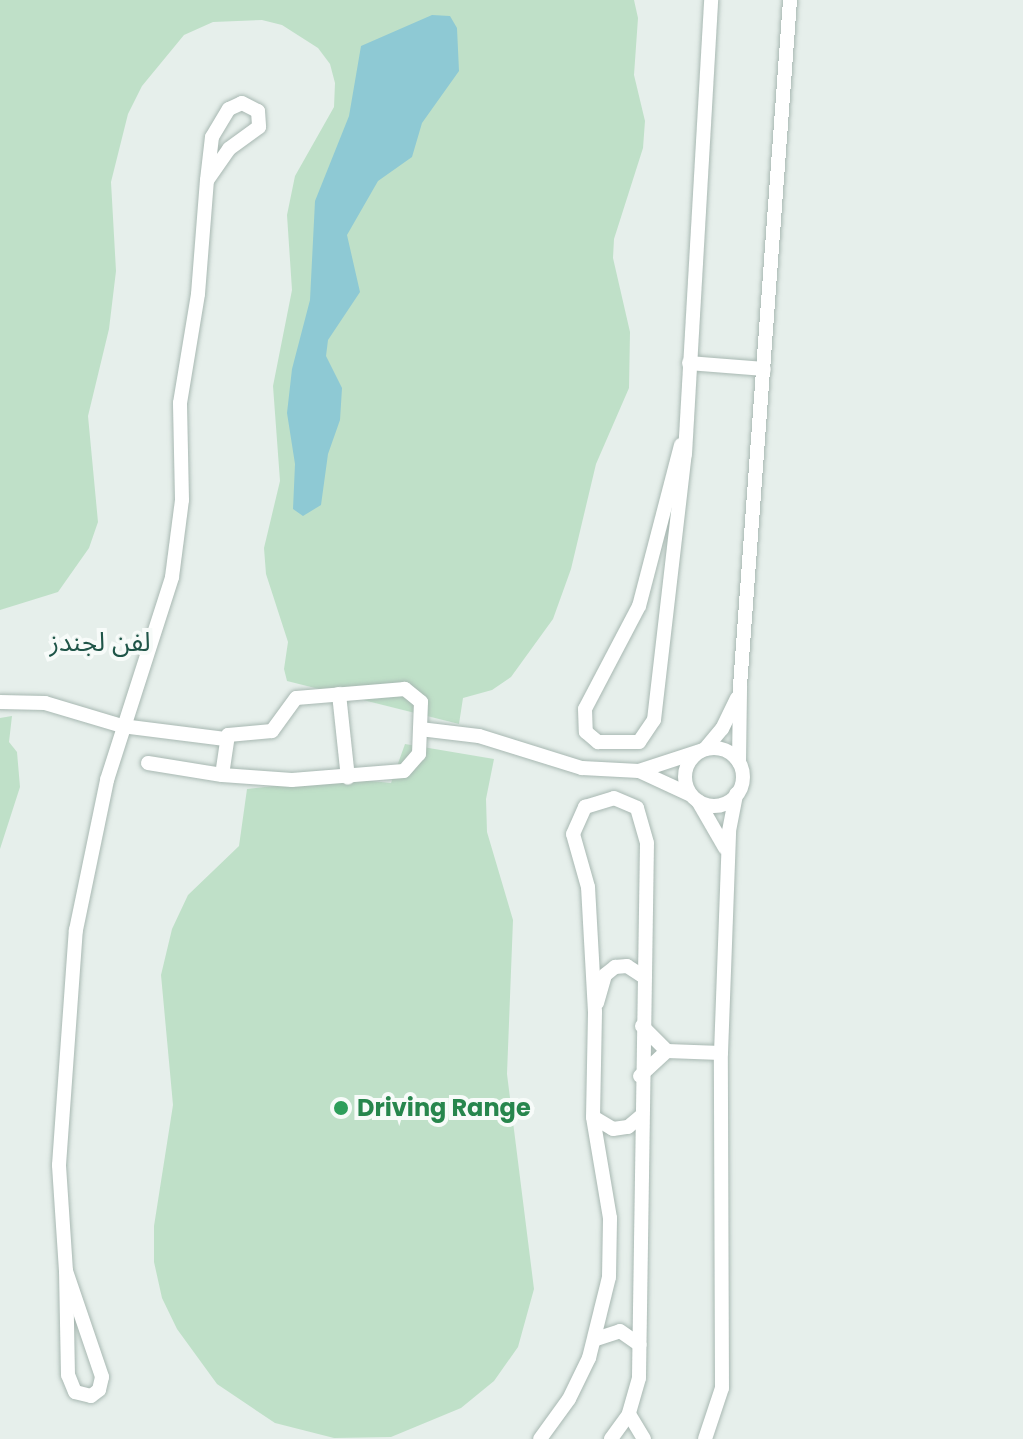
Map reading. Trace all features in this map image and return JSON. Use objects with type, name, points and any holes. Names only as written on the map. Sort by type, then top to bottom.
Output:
[{"type":"street","points":[[681,445],[685,454],[652,729],[639,742],[598,742],[586,732],[585,709],[639,606],[681,445],[689,363],[711,0]]},
{"type":"street","points":[[705,1439],[722,1388],[721,1053],[728,864],[736,794],[743,779],[739,762],[740,686],[790,0]]},
{"type":"street","points":[[66,1271],[102,1377],[99,1390],[91,1396],[75,1392],[68,1375],[66,1271],[59,1165],[76,930],[122,726],[165,604],[177,549],[180,403],[198,294],[208,148],[217,126],[236,105],[254,106],[259,127],[229,149],[207,180]]},
{"type":"street","points":[[689,363],[764,369]]},
{"type":"street","points":[[728,864],[718,828],[694,798],[685,772],[729,718],[740,686]]},
{"type":"street","points":[[148,763],[222,775],[348,778],[410,769],[419,754],[421,702],[410,691],[296,698],[272,731],[232,732],[225,739],[222,775]]},
{"type":"street","points":[[339,694],[348,778]]},
{"type":"street","points":[[0,702],[45,703],[122,726],[225,739]]},
{"type":"street","points":[[420,729],[479,736],[582,768],[639,771],[704,749],[722,749],[739,762]]},
{"type":"street","points":[[639,771],[694,798],[718,805],[736,794]]},
{"type":"street","points":[[541,1438],[569,1399],[596,1339],[611,1247],[593,1117],[595,1012],[588,887],[573,834],[578,814],[603,799],[627,800],[644,818],[640,1345],[637,1391],[629,1414],[612,1439]]},
{"type":"street","points":[[595,1012],[609,970],[627,966],[644,977]]},
{"type":"street","points":[[642,1026],[667,1051],[721,1053]]},
{"type":"street","points":[[640,1077],[667,1051]]},
{"type":"street","points":[[593,1117],[613,1129],[628,1127],[641,1116]]},
{"type":"street","points":[[596,1339],[620,1331],[640,1345]]},
{"type":"street","points":[[612,1439],[642,1439],[629,1414]]},
{"type":"green space","points":[[0,0],[634,0],[638,18],[634,75],[645,121],[643,148],[614,239],[613,258],[630,332],[629,388],[596,464],[571,569],[553,619],[511,677],[492,690],[463,698],[459,724],[287,681],[284,669],[288,642],[266,574],[264,548],[280,481],[273,386],[292,290],[287,215],[295,176],[334,107],[335,83],[330,64],[318,48],[282,25],[262,20],[213,22],[184,35],[142,86],[128,114],[111,182],[116,271],[109,329],[88,416],[98,522],[89,548],[58,592],[0,610]]},
{"type":"green space","points":[[12,716],[9,742],[17,752],[20,787],[0,849],[0,718]]},
{"type":"green space","points":[[405,744],[494,759],[486,799],[487,832],[513,920],[507,1074],[534,1289],[518,1347],[494,1381],[461,1408],[391,1437],[334,1438],[275,1423],[217,1384],[177,1329],[162,1298],[154,1262],[154,1226],[173,1105],[161,975],[172,929],[188,895],[239,846],[247,789],[342,778],[391,783]]},
{"type":"water","points":[[432,15],[450,16],[457,28],[459,71],[422,123],[412,157],[378,181],[347,235],[360,292],[328,340],[326,356],[342,388],[340,420],[328,454],[321,505],[303,516],[293,509],[295,464],[287,413],[292,369],[310,300],[315,201],[349,116],[361,46]]},
{"type":"place","name":"Driving Range","points":[[341,1108]]},
{"type":"district","name":"لفن لجندز","points":[[100,643]]}]
